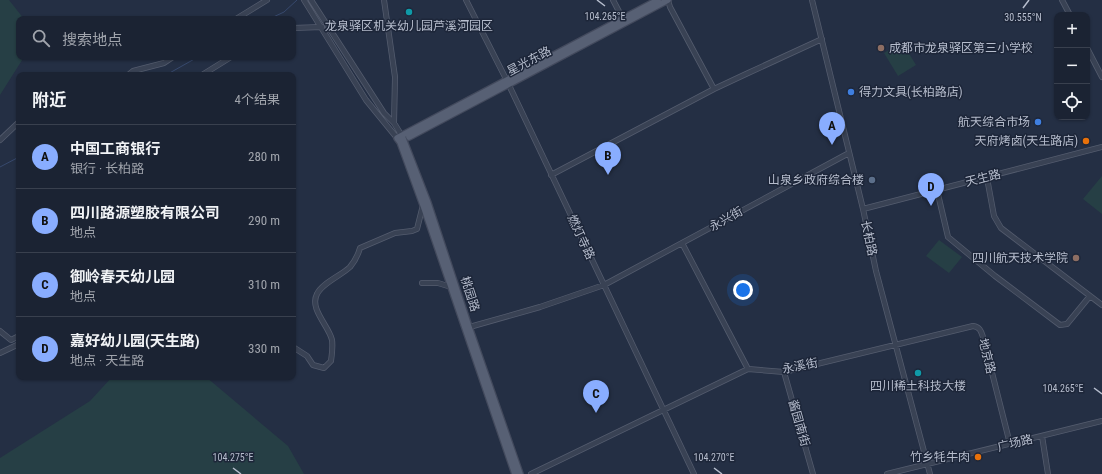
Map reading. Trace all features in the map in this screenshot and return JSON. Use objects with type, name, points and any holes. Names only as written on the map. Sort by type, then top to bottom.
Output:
[{"type":"main road","name":"星光东路","points":[[401,139],[624,20],[658,0]]},
{"type":"main road","name":"星光东路","points":[[624,20],[668,0]]},
{"type":"main road","points":[[401,139],[515,474]]},
{"type":"main road","name":"桃园路","points":[[401,139],[428,203],[466,328],[520,474]]},
{"type":"street","points":[[241,16],[267,0]]},
{"type":"street","points":[[304,0],[366,100],[401,139]]},
{"type":"street","name":"桃园路","points":[[311,0],[384,113],[394,123],[401,139]]},
{"type":"street","points":[[384,0],[395,77],[394,123]]},
{"type":"street","name":"燃灯寺路","points":[[466,0],[552,175],[694,474]]},
{"type":"street","points":[[613,0],[624,20]]},
{"type":"street","points":[[668,0],[670,7],[714,90]]},
{"type":"street","name":"长柏路","points":[[812,0],[848,153],[863,209],[876,271],[930,474]]},
{"type":"street","points":[[1062,0],[1068,12]]},
{"type":"street","points":[[296,28],[322,27]]},
{"type":"street","points":[[552,175],[714,90],[822,39]]},
{"type":"street","points":[[1090,54],[1102,77]]},
{"type":"street","points":[[131,72],[164,63],[168,60]]},
{"type":"street","points":[[207,72],[226,60]]},
{"type":"street","points":[[0,140],[16,125]]},
{"type":"street","name":"天生路","points":[[863,209],[1102,147]]},
{"type":"street","name":"永兴街","points":[[466,328],[540,307],[604,285],[848,153]]},
{"type":"street","points":[[987,178],[994,216],[1001,228],[1102,305]]},
{"type":"street","points":[[937,190],[948,237],[995,276],[1060,325],[1067,324],[1090,296]]},
{"type":"street","points":[[296,349],[307,356],[314,365],[324,368],[332,361],[333,348],[331,338],[327,326],[320,318],[315,303],[317,294],[330,281],[349,267],[357,257],[360,248],[395,233],[417,229],[423,205]]},
{"type":"street","points":[[531,474],[748,369],[682,243]]},
{"type":"street","points":[[422,283],[438,283],[451,287]]},
{"type":"street","name":"地京路","points":[[896,344],[973,326],[978,327],[981,330],[983,337],[1010,444]]},
{"type":"street","points":[[0,331],[11,340],[16,338]]},
{"type":"street","name":"永溪街","points":[[748,369],[784,372],[896,344]]},
{"type":"street","points":[[0,353],[16,345]]},
{"type":"street","name":"酱园南街","points":[[784,372],[813,474]]},
{"type":"street","name":"广场路","points":[[887,474],[1102,421]]},
{"type":"street","points":[[1042,436],[1048,474]]},
{"type":"green space","points":[[0,0],[9,0],[22,16],[16,16],[16,60],[22,60],[0,95]]},
{"type":"green space","points":[[902,42],[916,65],[898,76],[884,53]]},
{"type":"green space","points":[[1102,176],[1102,214],[1083,199]]},
{"type":"green space","points":[[939,240],[962,257],[949,273],[926,256]]},
{"type":"green space","points":[[109,380],[210,380],[288,446],[304,474],[0,474],[0,458],[90,401]]},
{"type":"waterway","points":[[275,16],[284,12],[297,0]]},
{"type":"waterway","points":[[171,72],[193,60]]},
{"type":"waterway","points":[[0,167],[16,159]]},
{"type":"place","name":"龙泉驿区机关幼儿园芦溪河园区","points":[[409,12]]},
{"type":"place","name":"成都市龙泉驿区第三小学校","points":[[881,48]]},
{"type":"place","name":"得力文具(长柏路店)","points":[[851,92]]},
{"type":"place","name":"航天综合市场","points":[[1038,122]]},
{"type":"place","name":"天府烤卤(天生路店)","points":[[1086,141]]},
{"type":"place","name":"中国工商银行","points":[[832,145]]},
{"type":"place","name":"四川路源塑胶有限公司","points":[[608,175]]},
{"type":"place","name":"山泉乡政府综合楼","points":[[872,180]]},
{"type":"place","name":"嘉好幼儿园(天生路)","points":[[931,206]]},
{"type":"place","name":"四川航天技术学院","points":[[1076,258]]},
{"type":"place","name":"四川稀土科技大楼","points":[[918,373]]},
{"type":"place","name":"御岭春天幼儿园","points":[[596,413]]},
{"type":"place","name":"竹乡牦牛肉","points":[[978,457]]}]
